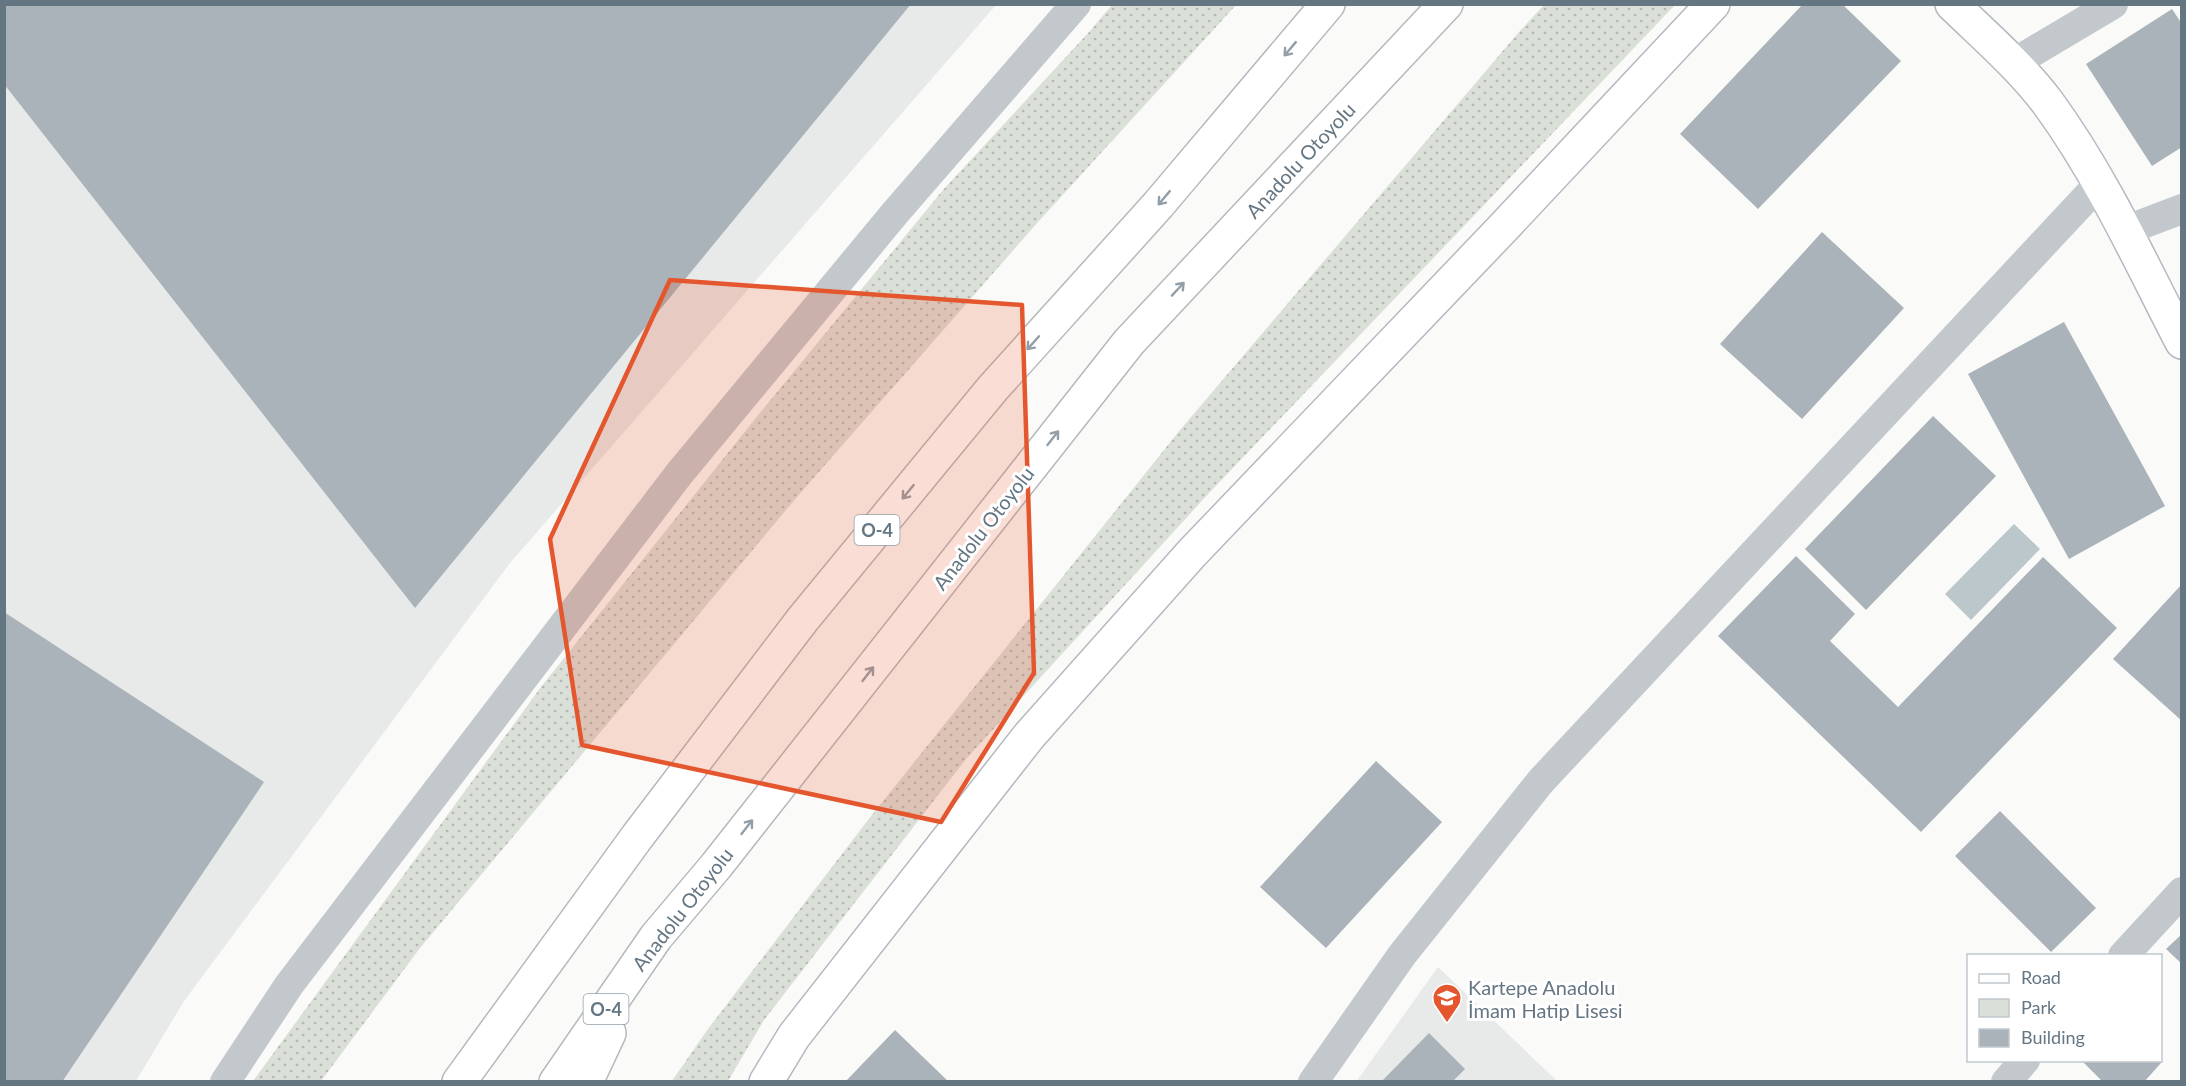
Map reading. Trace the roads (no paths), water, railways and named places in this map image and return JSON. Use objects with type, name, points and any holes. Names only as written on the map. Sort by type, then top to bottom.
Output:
[{"type":"main road","name":"O-4","points":[[459,1082],[637,837],[803,619],[993,388],[1158,205],[1328,4]]},
{"type":"main road","name":"Anadolu Otoyolu","points":[[556,1082],[656,937],[717,866],[1129,342],[1446,4]]},
{"type":"main road","points":[[766,1082],[801,1027],[1029,736],[1192,553],[1502,229],[1713,4]]},
{"type":"main road","points":[[1952,4],[2014,63],[2076,144],[2181,342]]},
{"type":"main road","points":[[586,1082],[656,937]]},
{"type":"street","points":[[225,1082],[289,985],[679,474],[895,213],[1076,4]]},
{"type":"street","points":[[2014,63],[2113,4]]},
{"type":"street","points":[[1313,1082],[1402,955],[1541,781],[2099,184]]},
{"type":"street","points":[[2124,231],[2181,209]]},
{"type":"street","points":[[2124,954],[2181,892]]},
{"type":"street","points":[[2006,1082],[2023,1062]]},
{"type":"place","name":"Kartepe Anadolu İmam Hatip Lisesi","points":[[1447,1024]]}]
